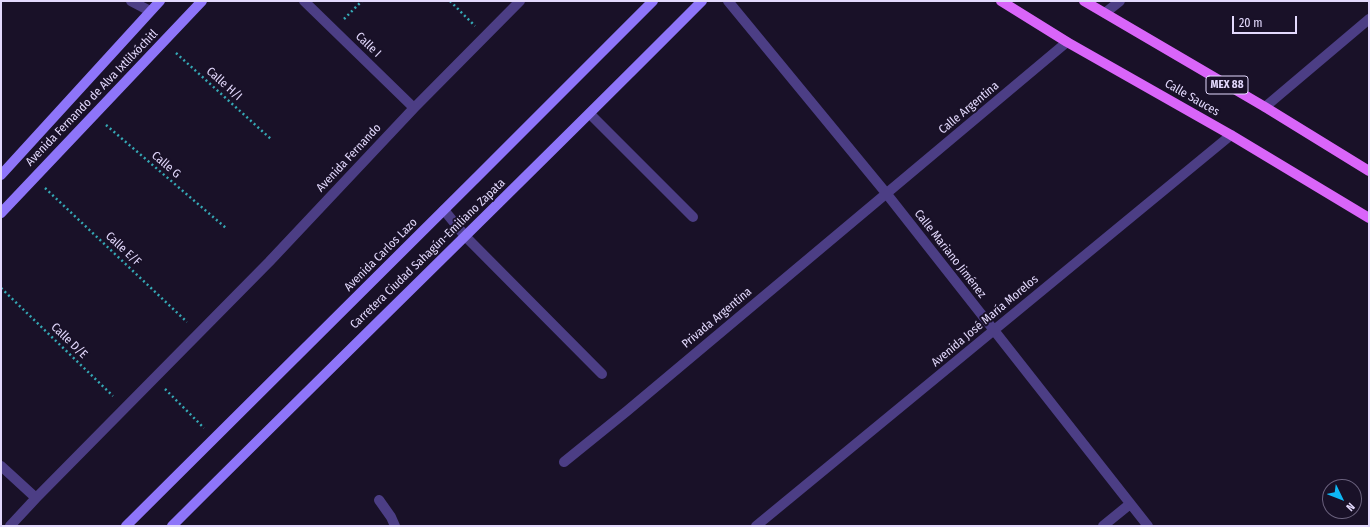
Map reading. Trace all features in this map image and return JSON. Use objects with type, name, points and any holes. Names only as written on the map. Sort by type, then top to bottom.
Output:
[{"type":"main road","name":"Avenida Fernando de Alva Ixtlilxóchitl","points":[[1,175],[160,1]]},
{"type":"main road","name":"Avenida Fernando de Alva Ixtlilxóchitl","points":[[1,213],[202,1]]},
{"type":"main road","name":"Avenida Carlos Lazo","points":[[126,526],[653,1]]},
{"type":"main road","name":"Carretera Ciudad Sahagún-Emiliano Zapata","points":[[172,526],[335,363],[590,114],[702,1]]},
{"type":"main road","name":"Calle Sauces","points":[[1001,1],[1067,42],[1231,135],[1369,218]]},
{"type":"main road","name":"MEX 88","points":[[1084,1],[1265,107],[1369,171]]},
{"type":"street","points":[[131,1],[150,11]]},
{"type":"street","name":"Calle I","points":[[304,1],[414,108]]},
{"type":"street","name":"Avenida Fernando","points":[[10,526],[269,262],[414,108],[520,1]]},
{"type":"street","name":"Calle Mariano Jiménez","points":[[728,1],[886,193],[1148,526]]},
{"type":"street","points":[[1105,14],[1120,1]]},
{"type":"street","points":[[1265,107],[1369,19]]},
{"type":"street","name":"Calle Argentina","points":[[886,193],[1067,42]]},
{"type":"street","points":[[590,114],[693,217]]},
{"type":"street","name":"Avenida José María Morelos","points":[[756,526],[1231,135]]},
{"type":"street","name":"Privada Argentina","points":[[564,462],[633,406],[886,193]]},
{"type":"street","points":[[444,210],[466,236],[602,374]]},
{"type":"street","points":[[1,466],[36,498]]},
{"type":"street","points":[[379,500],[395,526]]},
{"type":"street","points":[[1103,526],[1130,504]]},
{"type":"path","points":[[333,30],[362,1]]},
{"type":"path","points":[[450,1],[485,36]]},
{"type":"path","name":"Calle H/I","points":[[163,42],[272,140]]},
{"type":"path","name":"Calle G","points":[[94,115],[226,228]]},
{"type":"path","name":"Calle E/F","points":[[34,177],[199,333]]},
{"type":"path","name":"Calle D/E","points":[[1,288],[125,408]]},
{"type":"path","points":[[174,398],[215,439]]}]
